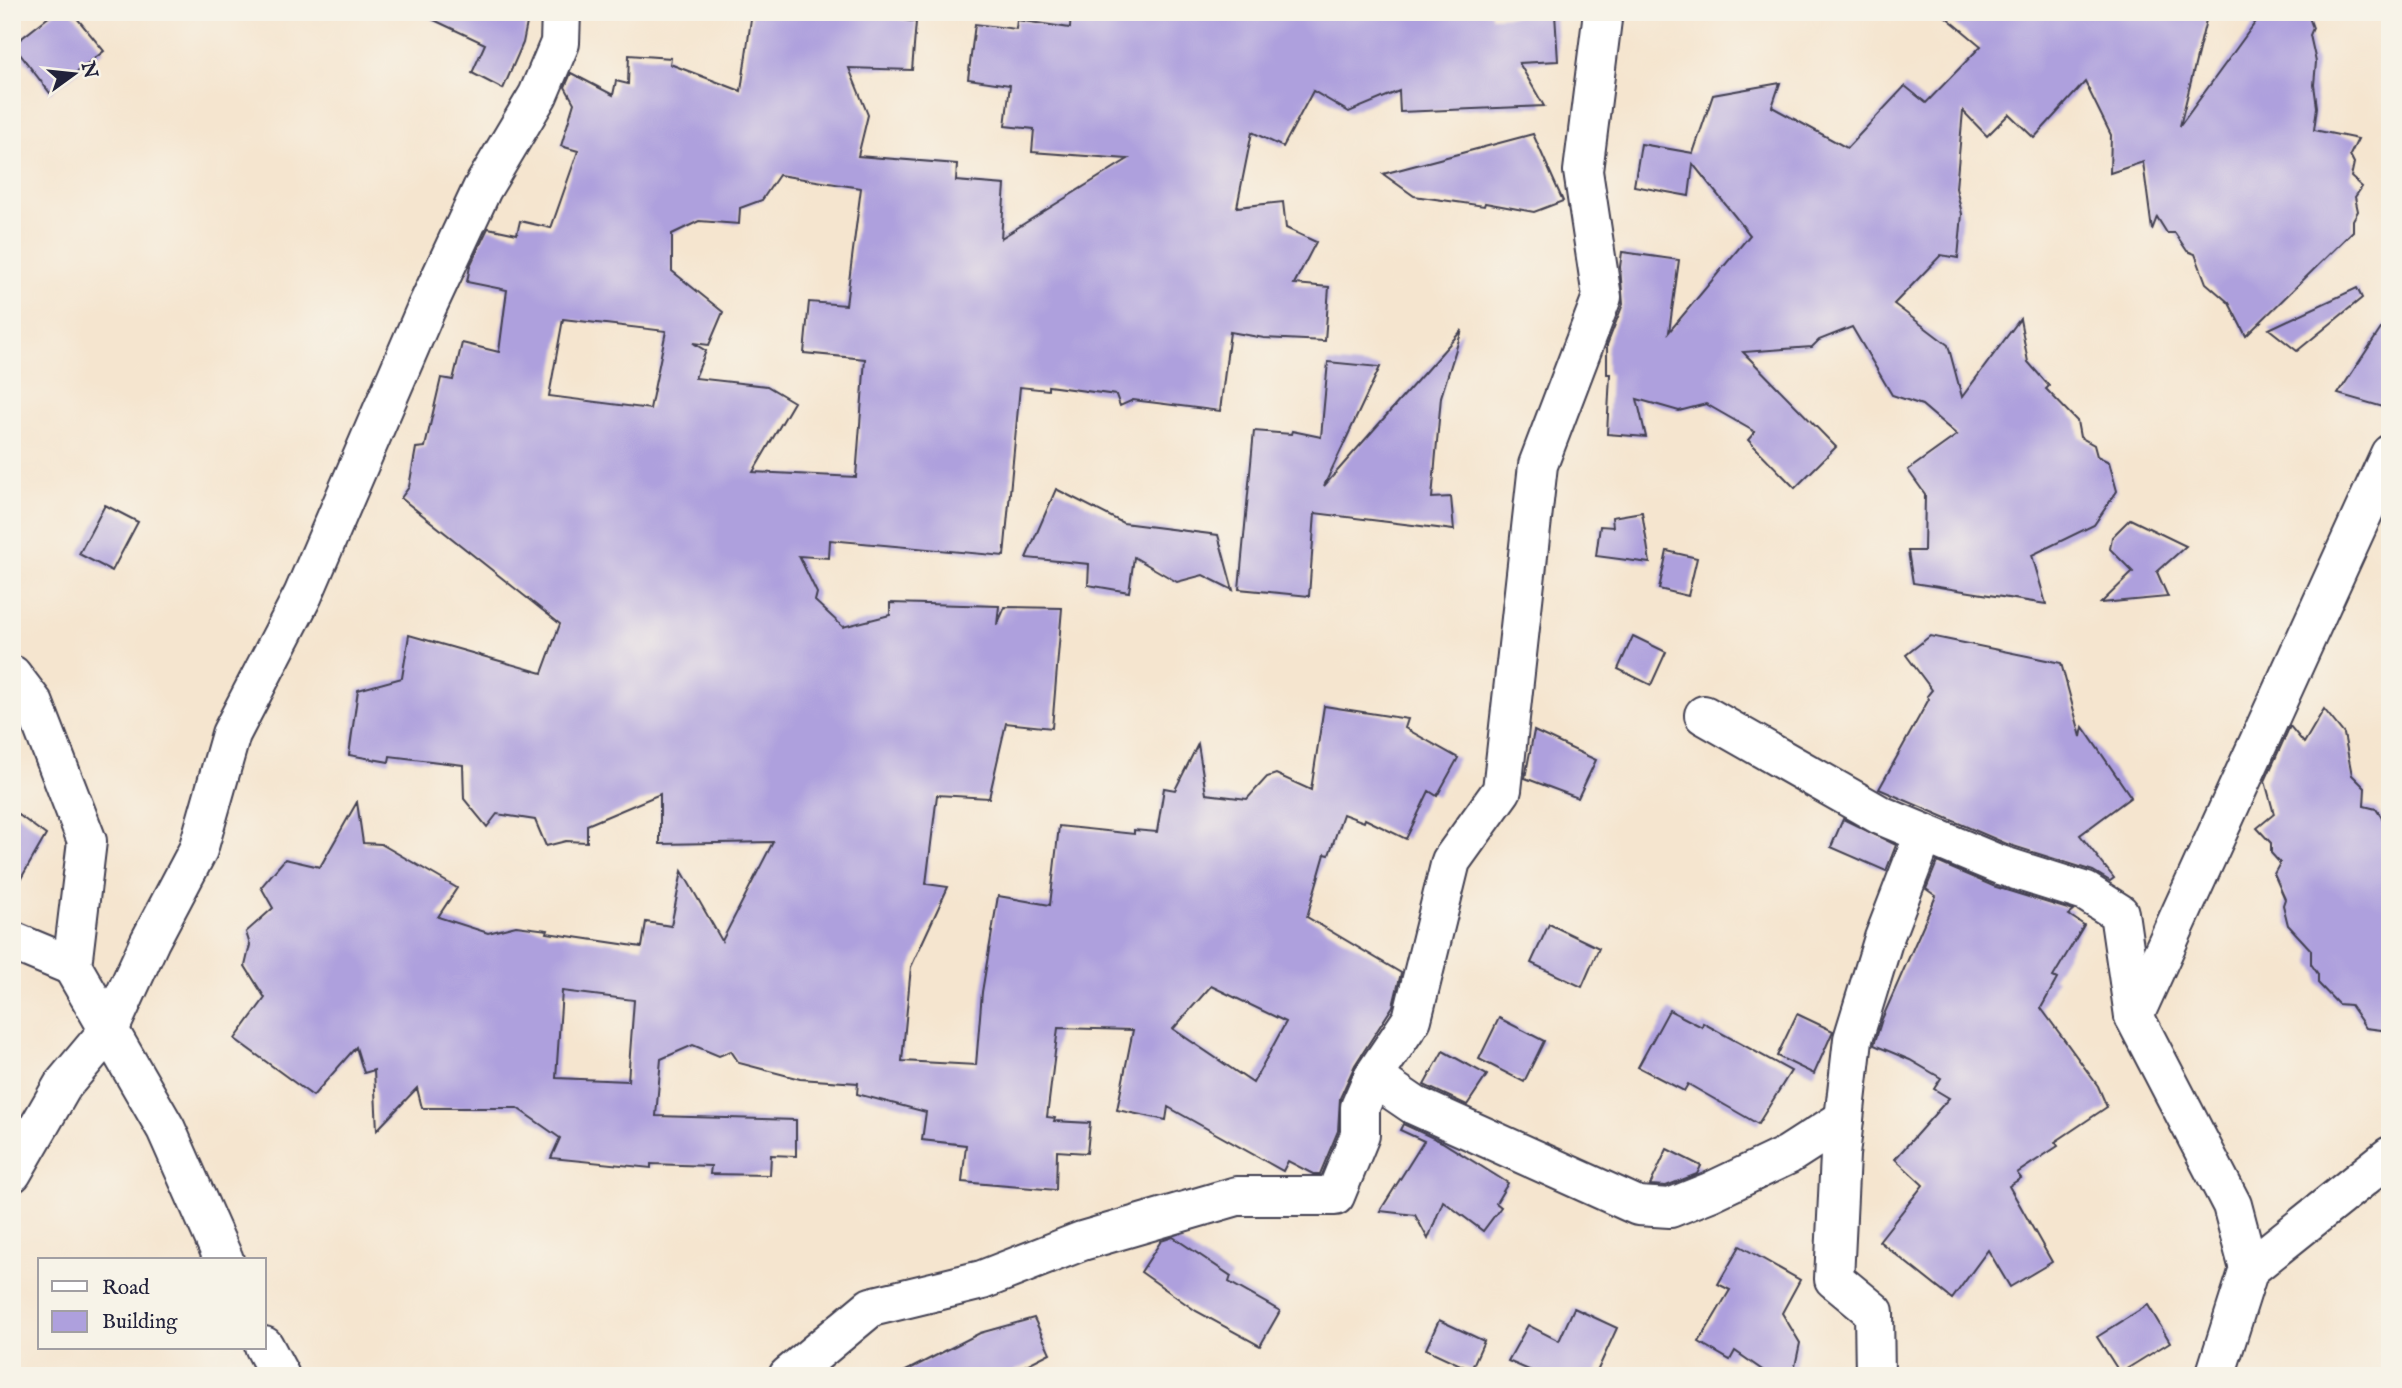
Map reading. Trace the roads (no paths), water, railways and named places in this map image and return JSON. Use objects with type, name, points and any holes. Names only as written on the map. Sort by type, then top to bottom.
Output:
[{"type":"street","points":[[12,1173],[63,1085],[109,1030],[150,941],[198,850],[231,734],[303,595],[426,309],[482,189],[538,95],[560,43],[561,12]]},
{"type":"street","points":[[788,1376],[871,1307],[982,1280],[1082,1241],[1237,1196],[1335,1196],[1360,1135],[1360,1107],[1373,1077],[1412,1019],[1451,861],[1502,790],[1538,465],[1602,297],[1583,171],[1603,12]]},
{"type":"street","points":[[2134,1016],[2301,644],[2390,454]]},
{"type":"street","points":[[12,675],[34,704],[87,841],[72,966],[166,1129],[223,1258]]},
{"type":"street","points":[[1704,715],[1881,815],[2000,865],[2085,892],[2119,913],[2134,1016],[2232,1206],[2249,1269],[2215,1376]]},
{"type":"street","points":[[1875,1376],[1874,1312],[1834,1279],[1844,1119],[1853,1039],[1884,938],[1924,834]]},
{"type":"street","points":[[12,942],[72,966]]},
{"type":"street","points":[[1373,1077],[1414,1105],[1638,1206],[1670,1208],[1710,1192],[1788,1155],[1844,1119]]},
{"type":"street","points":[[2249,1269],[2390,1156]]},
{"type":"street","points":[[266,1350],[280,1376]]}]
